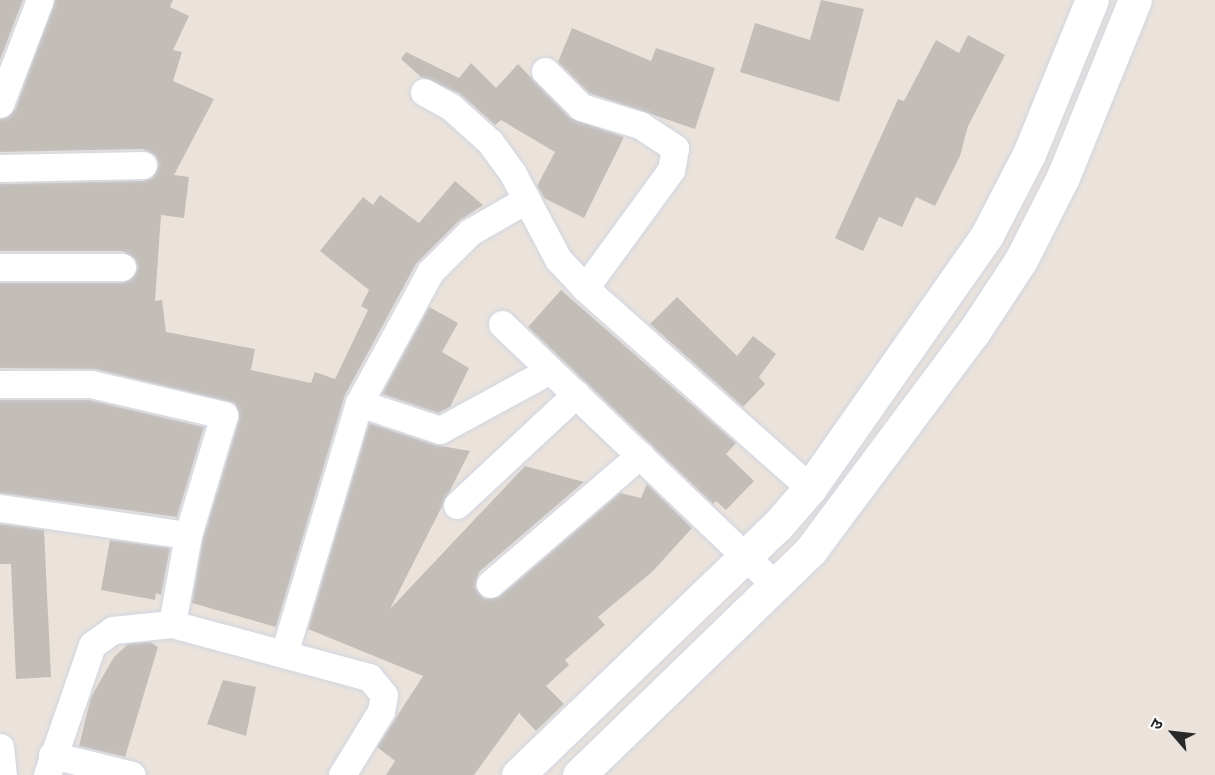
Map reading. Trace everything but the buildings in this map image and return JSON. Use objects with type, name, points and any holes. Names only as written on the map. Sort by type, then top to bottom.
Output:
[{"type":"street","points":[[0,104],[40,0]]},
{"type":"street","points":[[518,775],[746,557],[810,488],[987,235],[1029,153],[1092,0]]},
{"type":"street","points":[[579,775],[775,585],[843,513],[1021,260],[1063,177],[1135,0]]},
{"type":"street","points":[[545,71],[581,107],[640,125],[675,148],[671,170],[585,288]]},
{"type":"street","points":[[424,92],[451,107],[490,142],[513,174],[524,201],[558,259],[585,288],[810,488]]},
{"type":"street","points":[[0,168],[143,165]]},
{"type":"street","points":[[284,654],[359,403],[429,272],[470,232],[524,201]]},
{"type":"street","points":[[0,267],[122,267]]},
{"type":"street","points":[[502,324],[775,585]]},
{"type":"street","points":[[359,403],[440,430],[550,370]]},
{"type":"street","points":[[0,384],[91,384],[224,415],[188,535],[172,624]]},
{"type":"street","points":[[457,505],[576,394]]},
{"type":"street","points":[[490,584],[640,455]]},
{"type":"street","points":[[0,508],[188,535]]},
{"type":"street","points":[[132,775],[50,765],[93,645],[100,636],[113,630],[172,624],[369,677],[384,695],[381,711],[342,775]]},
{"type":"street","points":[[0,747],[3,775]]}]
